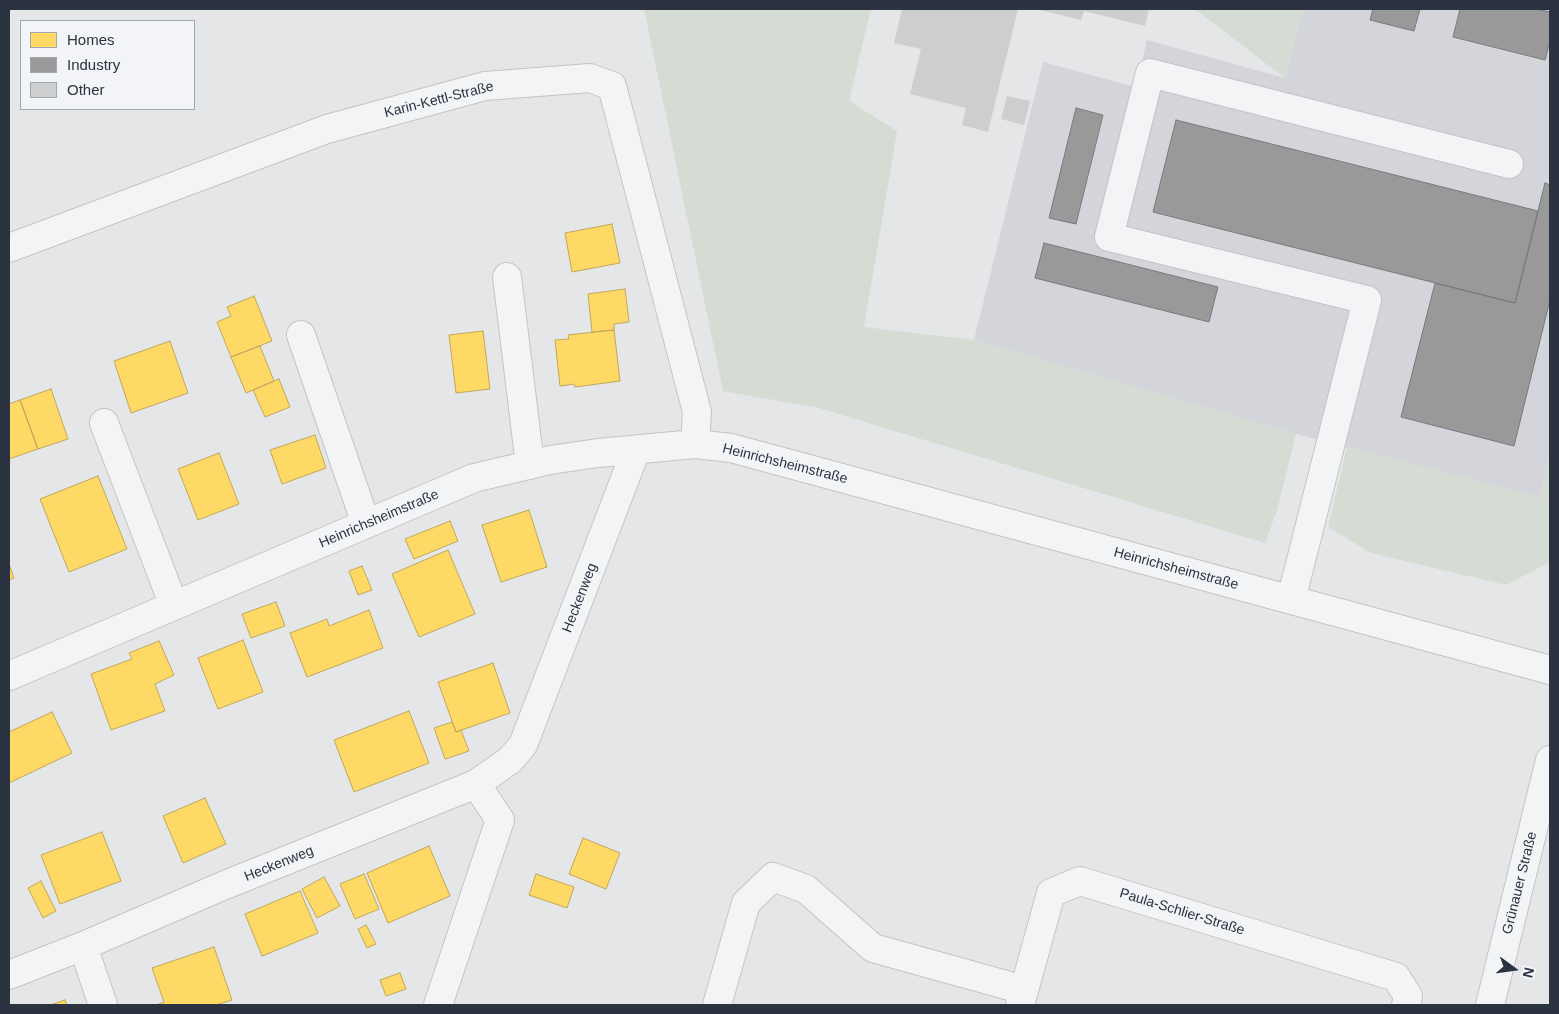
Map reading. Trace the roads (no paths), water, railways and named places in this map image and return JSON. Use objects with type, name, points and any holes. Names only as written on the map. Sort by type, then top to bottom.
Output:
[{"type":"street","points":[[1291,600],[1367,300],[1110,236],[1150,73],[1510,164]]},
{"type":"street","name":"Karin-Kettl-Straße","points":[[9,248],[327,129],[485,86],[590,78],[612,86],[697,412],[695,444]]},
{"type":"street","points":[[507,277],[530,465]]},
{"type":"street","points":[[301,335],[366,524]]},
{"type":"street","points":[[104,424],[174,606]]},
{"type":"street","name":"Heinrichsheimstraße","points":[[9,676],[474,478],[550,460],[695,444],[731,448],[1550,670]]},
{"type":"street","name":"Heckenweg","points":[[9,975],[476,784],[510,760],[523,745],[636,450]]},
{"type":"street","name":"Grünauer Straße","points":[[1490,1005],[1550,760]]},
{"type":"street","points":[[438,1005],[500,820],[476,784]]},
{"type":"street","points":[[717,1005],[746,903],[773,877],[806,889],[873,948],[1022,998]]},
{"type":"street","name":"Paula-Schlier-Straße","points":[[1022,998],[1051,893],[1080,881],[1396,977],[1408,996],[1406,1005]]},
{"type":"street","points":[[83,946],[103,1005]]}]
